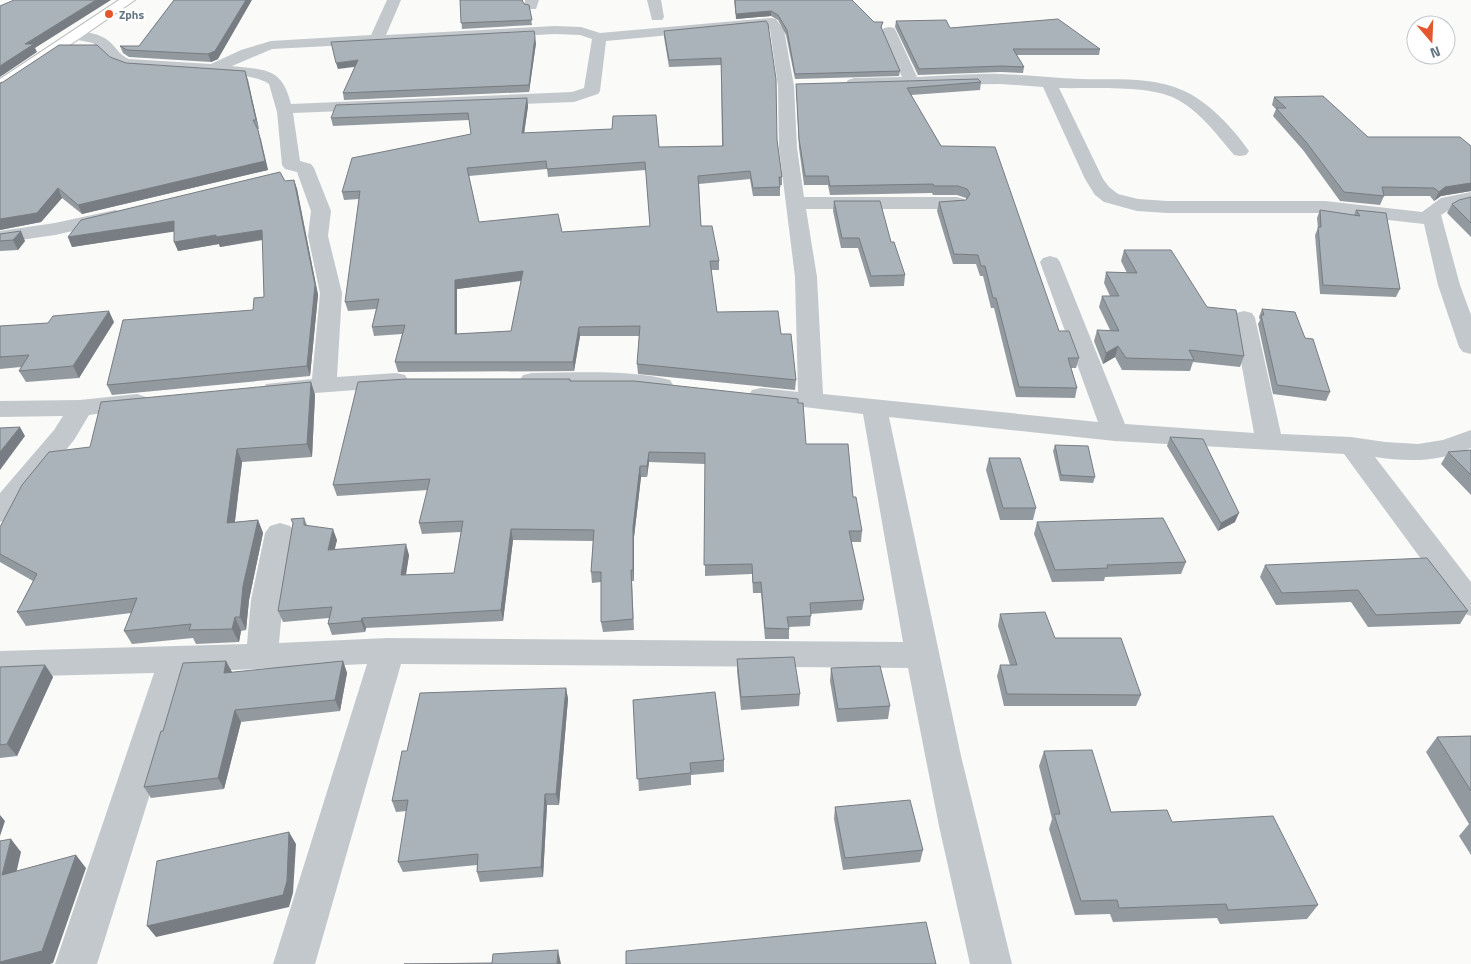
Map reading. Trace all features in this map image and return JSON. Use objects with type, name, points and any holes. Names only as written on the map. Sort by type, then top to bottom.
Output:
[{"type":"main road","points":[[0,86],[78,36],[128,0]]},
{"type":"street","points":[[377,39],[394,0]]},
{"type":"street","points":[[654,0],[657,17]]},
{"type":"street","points":[[212,69],[246,53],[271,45],[563,30],[581,31],[599,37],[771,22],[777,30],[786,86],[788,148],[806,277],[811,401]]},
{"type":"street","points":[[889,31],[911,80]]},
{"type":"street","points":[[78,36],[96,39],[103,43],[118,61],[129,64],[212,69],[270,77],[275,81],[284,110],[291,165],[305,168]]},
{"type":"street","points":[[284,110],[579,96],[592,91],[599,37]]},
{"type":"street","points":[[834,84],[911,80],[1000,79],[1049,84],[1147,86],[1179,93],[1196,105],[1240,151]]},
{"type":"street","points":[[1049,84],[1094,179],[1102,191],[1111,198],[1137,205],[1167,208],[1324,207],[1432,219]]},
{"type":"street","points":[[786,86],[805,85]]},
{"type":"street","points":[[278,174],[305,168]]},
{"type":"street","points":[[305,168],[321,211],[318,236],[331,293],[324,384]]},
{"type":"street","points":[[1471,198],[1448,202],[1432,213],[1450,285],[1471,347]]},
{"type":"street","points":[[795,203],[957,203]]},
{"type":"street","points":[[0,237],[55,229],[132,212]]},
{"type":"street","points":[[1050,262],[1115,432]]},
{"type":"street","points":[[1244,318],[1269,442]]},
{"type":"street","points":[[255,390],[324,384],[419,380]]},
{"type":"street","points":[[508,380],[611,380],[684,387]]},
{"type":"street","points":[[739,393],[1115,432],[1269,442],[1351,445],[1395,453],[1438,452],[1471,438]]},
{"type":"street","points":[[0,409],[80,408],[158,400]]},
{"type":"street","points":[[874,407],[921,655],[965,858],[991,964]]},
{"type":"street","points":[[0,512],[64,434],[80,408]]},
{"type":"street","points":[[1351,445],[1471,604]]},
{"type":"street","points":[[262,657],[268,600],[280,534]]},
{"type":"street","points":[[0,664],[175,660],[388,651],[921,655]]},
{"type":"street","points":[[294,964],[388,651]]},
{"type":"street","points":[[76,964],[175,660]]},
{"type":"building","points":[[14,0],[96,0],[25,44],[34,44],[0,66],[0,6]]},
{"type":"building","points":[[174,0],[246,0],[215,51],[208,54],[127,50],[120,46],[139,46]]},
{"type":"building","points":[[460,0],[522,0],[524,4],[529,5],[532,20],[461,23]]},
{"type":"building","points":[[735,0],[852,0],[874,22],[883,22],[881,27],[900,71],[795,74],[787,30],[778,15],[771,11],[736,14]]},
{"type":"building","points":[[1058,19],[1100,49],[1013,49],[1024,67],[919,69],[896,21],[946,20],[950,28]]},
{"type":"building","points":[[766,21],[768,24],[776,79],[777,140],[782,177],[779,177],[780,187],[753,188],[750,171],[698,176],[701,226],[712,226],[719,261],[710,261],[717,312],[778,311],[781,334],[791,334],[796,380],[637,364],[640,326],[579,327],[573,362],[395,362],[405,325],[372,327],[379,299],[345,302],[360,191],[342,192],[352,158],[471,134],[468,113],[331,118],[336,105],[527,98],[522,133],[612,129],[613,116],[656,115],[659,147],[723,146],[721,58],[669,60],[664,31]],"holes":[[[546,161],[547,169],[645,162],[650,226],[562,232],[558,214],[479,222],[467,168]],[[523,271],[511,331],[455,334],[455,280]]]},
{"type":"building","points":[[534,31],[535,37],[529,85],[343,93],[358,60],[336,63],[331,42]]},
{"type":"building","points":[[59,45],[97,45],[110,57],[126,63],[245,71],[256,120],[253,120],[258,130],[265,161],[78,205],[58,188],[37,213],[0,219],[0,83]]},
{"type":"building","points":[[978,79],[981,82],[907,88],[941,146],[995,147],[1059,331],[1069,331],[1079,358],[1068,358],[1077,388],[1019,387],[996,298],[993,298],[985,266],[981,266],[978,255],[954,254],[939,202],[966,200],[970,194],[967,189],[958,186],[934,186],[933,184],[830,186],[828,176],[805,176],[799,139],[796,84]]},
{"type":"building","points":[[1323,96],[1368,137],[1460,137],[1471,146],[1471,183],[1445,187],[1439,192],[1434,188],[1382,187],[1384,196],[1344,192],[1306,142],[1276,108],[1286,108],[1274,97]]},
{"type":"building","points":[[280,172],[285,181],[294,180],[315,285],[307,366],[107,385],[123,320],[253,310],[254,298],[264,297],[262,230],[174,242],[174,221],[68,237],[81,220]]},
{"type":"building","points":[[1471,197],[1471,223],[1452,204]]},
{"type":"building","points":[[834,201],[880,201],[891,242],[894,242],[905,275],[871,276],[859,238],[842,238]]},
{"type":"building","points":[[1320,210],[1360,216],[1356,210],[1386,213],[1400,289],[1323,285],[1318,227],[1321,227]]},
{"type":"building","points":[[21,231],[13,240],[0,241],[0,234]]},
{"type":"building","points":[[1124,250],[1171,250],[1207,307],[1236,310],[1244,356],[1189,350],[1194,360],[1126,358],[1118,346],[1106,353],[1097,330],[1119,331],[1102,296],[1119,296],[1106,272],[1137,273]]},
{"type":"building","points":[[1262,309],[1295,312],[1305,338],[1313,339],[1330,392],[1277,385],[1261,315],[1264,315]]},
{"type":"building","points":[[109,311],[73,366],[19,371],[29,355],[0,357],[0,326],[48,323],[53,316]]},
{"type":"building","points":[[407,379],[634,381],[798,399],[798,403],[803,403],[806,444],[848,444],[853,497],[856,497],[862,531],[849,531],[864,600],[810,603],[811,616],[787,617],[789,629],[765,628],[761,582],[753,583],[752,564],[704,565],[705,453],[649,452],[647,466],[640,466],[633,527],[633,570],[631,570],[633,619],[601,622],[601,572],[591,572],[594,530],[511,529],[501,610],[362,618],[361,621],[328,624],[332,607],[278,611],[293,523],[291,519],[304,518],[304,525],[333,529],[328,550],[406,544],[401,575],[454,573],[463,521],[419,523],[430,479],[333,485],[358,382]]},
{"type":"building","points":[[311,382],[307,444],[237,449],[227,523],[258,520],[243,586],[240,617],[235,617],[232,629],[189,630],[191,624],[124,631],[137,598],[17,612],[37,574],[0,554],[0,527],[22,485],[49,452],[90,447],[101,402]]},
{"type":"building","points":[[20,427],[0,452],[0,428]]},
{"type":"building","points":[[1170,437],[1203,439],[1239,513],[1221,523]]},
{"type":"building","points":[[1055,445],[1088,446],[1095,477],[1061,475]]},
{"type":"building","points":[[1471,450],[1471,475],[1448,452]]},
{"type":"building","points":[[989,458],[1020,458],[1036,508],[1003,508]]},
{"type":"building","points":[[1163,518],[1186,562],[1107,565],[1108,568],[1055,570],[1037,522]]},
{"type":"building","points":[[1427,558],[1468,611],[1376,615],[1358,590],[1282,593],[1265,565]]},
{"type":"building","points":[[1045,612],[1055,638],[1121,638],[1141,695],[1007,694],[1000,665],[1017,665],[1000,614]]},
{"type":"building","points":[[794,657],[800,694],[741,697],[737,659]]},
{"type":"building","points":[[226,661],[224,673],[343,661],[335,700],[235,710],[218,778],[144,787],[183,663]]},
{"type":"building","points":[[45,665],[7,744],[0,745],[0,667]]},
{"type":"building","points":[[880,666],[890,706],[838,709],[831,668]]},
{"type":"building","points":[[566,688],[556,794],[545,794],[541,867],[477,872],[478,854],[398,862],[408,800],[392,801],[402,751],[407,751],[420,693]]},
{"type":"building","points":[[715,692],[724,760],[690,763],[691,773],[637,779],[633,700]]},
{"type":"building","points":[[1471,736],[1471,791],[1437,737]]},
{"type":"building","points":[[1092,750],[1111,812],[1167,810],[1172,822],[1273,816],[1318,905],[1228,910],[1226,904],[1119,908],[1117,900],[1081,901],[1054,814],[1060,814],[1044,751]]},
{"type":"building","points":[[910,800],[923,850],[845,858],[835,807]]},
{"type":"building","points":[[289,832],[287,881],[283,895],[147,926],[157,861]]},
{"type":"building","points":[[11,839],[2,875],[76,855],[42,951],[0,962],[0,841]]},
{"type":"building","points":[[926,922],[936,964],[626,964],[626,951]]},
{"type":"building","points":[[558,950],[557,964],[404,964],[492,963],[493,954]]},
{"type":"place","name":"Zphs","points":[[109,14]]}]
